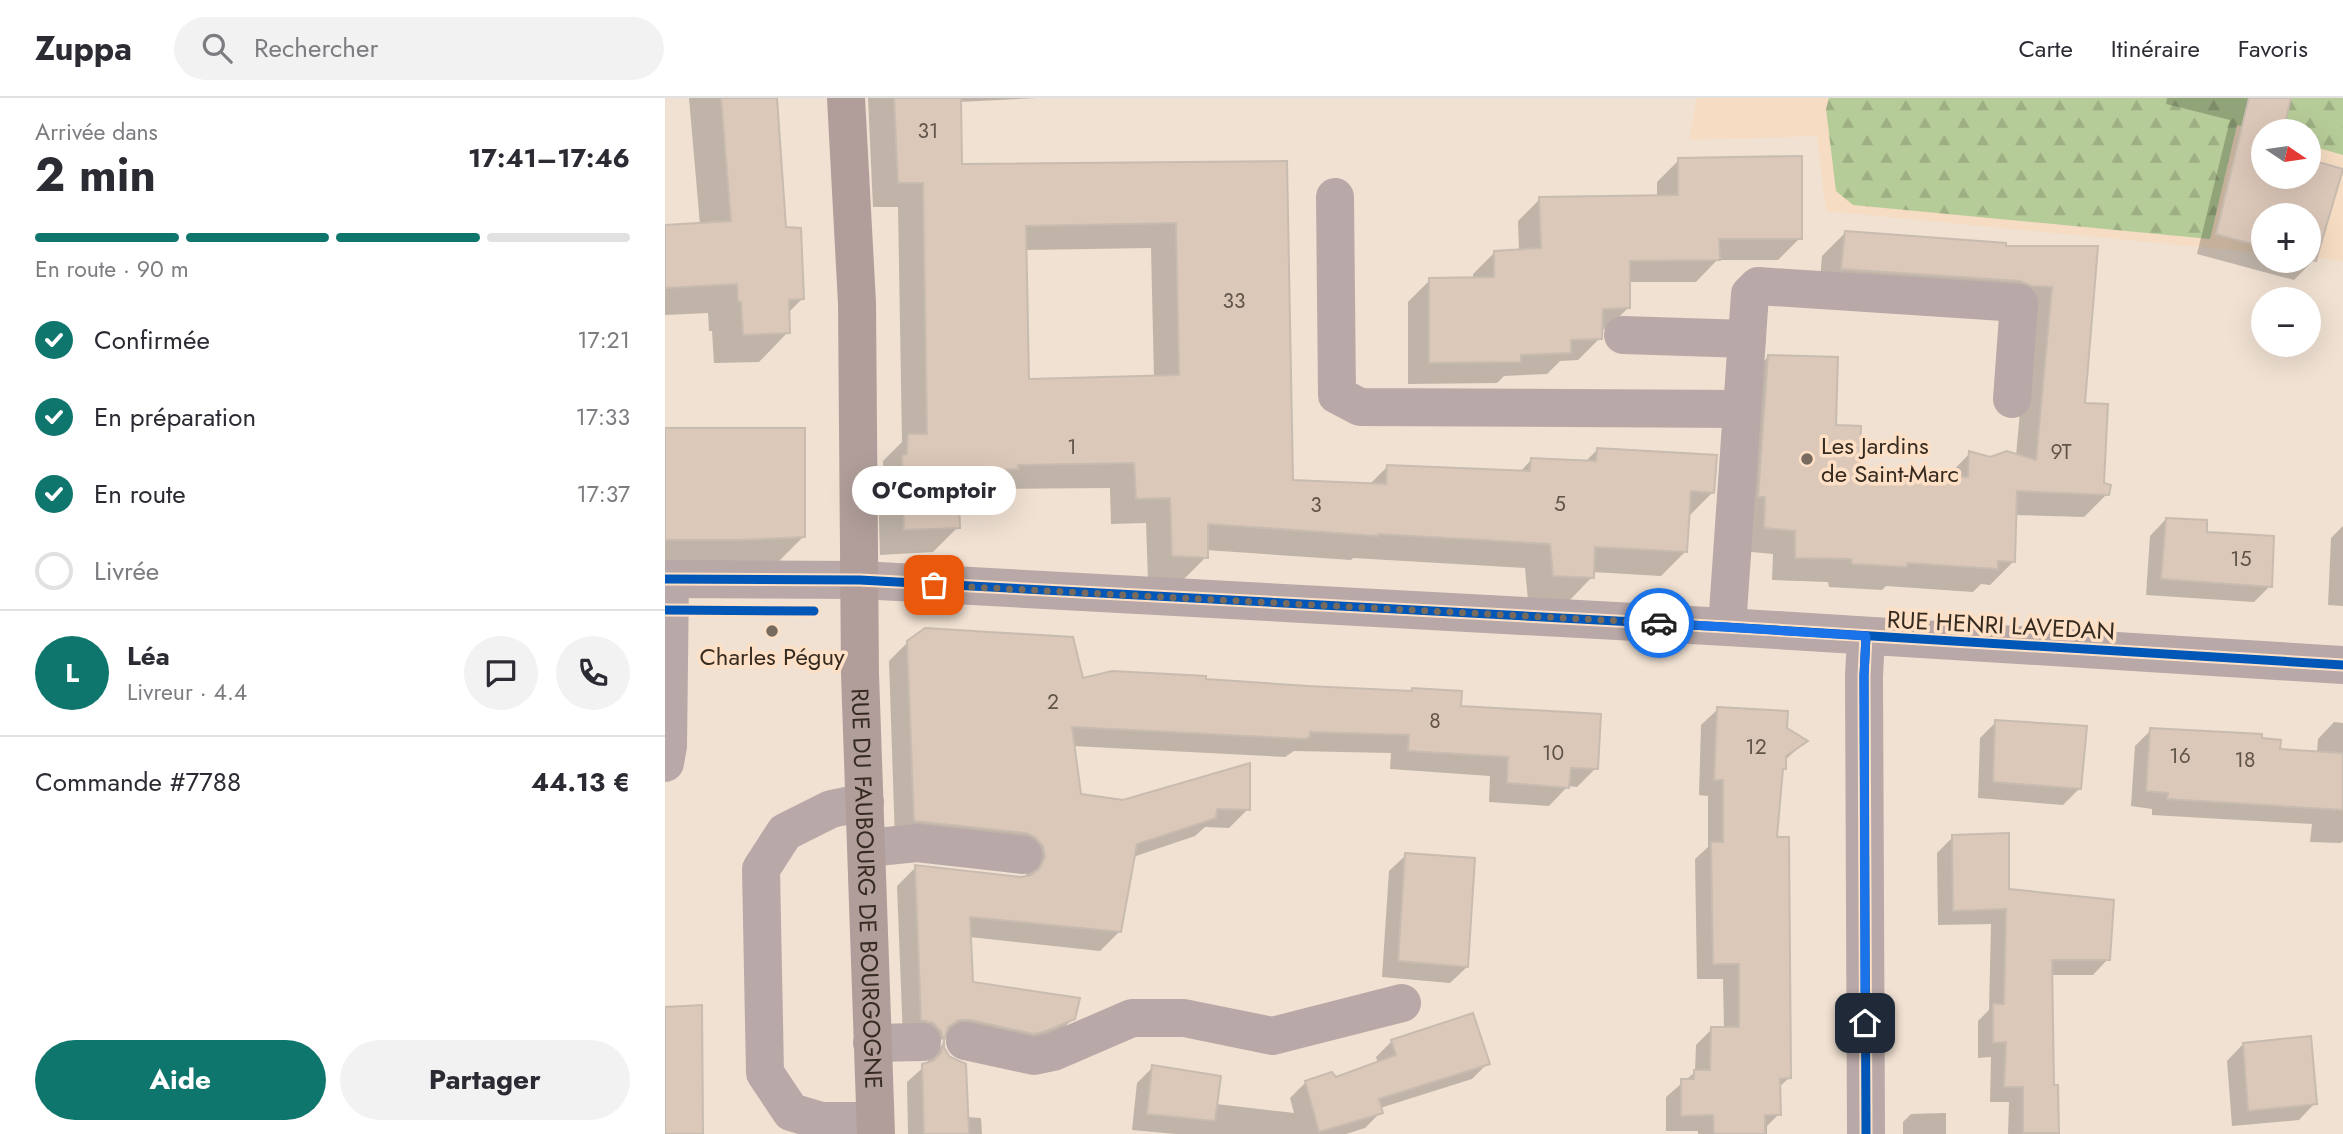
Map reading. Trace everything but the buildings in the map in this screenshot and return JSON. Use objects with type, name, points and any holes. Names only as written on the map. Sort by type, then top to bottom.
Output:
[{"type":"main road","name":"RUE DU FAUBOURG DE BOURGOGNE","points":[[846,98],[857,303],[860,674],[876,1127]]},
{"type":"street","points":[[1335,197],[1337,395],[1360,407],[1742,409]]},
{"type":"street","points":[[1727,627],[1750,294],[1758,286],[2019,303],[2012,399]]},
{"type":"street","points":[[1623,335],[1747,339]]},
{"type":"street","name":"RUE HENRI LAVEDAN","points":[[667,579],[860,580],[1727,627],[2343,665]]},
{"type":"street","points":[[665,763],[668,746],[667,579]]},
{"type":"street","points":[[1866,636],[1866,1134]]},
{"type":"street","points":[[865,802],[831,808],[785,832],[761,869],[765,1073],[791,1112],[821,1121],[876,1127]]},
{"type":"street","points":[[867,848],[917,844],[1023,855]]},
{"type":"street","points":[[965,1041],[1034,1056],[1053,1052],[1132,1018],[1144,1016],[1184,1018],[1272,1036],[1402,1003]]},
{"type":"street","points":[[872,1043],[922,1042]]},
{"type":"shaded area","points":[[1697,98],[2343,98],[2343,261],[2321,258],[2321,203],[2251,203],[2251,252],[1826,211],[1817,136],[1689,140]]},
{"type":"green space","points":[[1829,98],[2343,98],[2343,155],[2321,149],[2321,119],[2251,119],[2251,129],[2237,125],[2210,239],[1853,205],[1836,191],[1826,109]]},
{"type":"cycle path","points":[[665,579],[860,580],[1727,627],[2343,665]]},
{"type":"cycle path","points":[[665,610],[814,611]]},
{"type":"cycle path","points":[[1866,636],[1866,1134]]},
{"type":"way so far","points":[[934,585],[1659,623]]},
{"type":"place","name":"Les Jardins de Saint-Marc","points":[[1807,459]]},
{"type":"place","name":"O'Comptoir","points":[[934,585]]},
{"type":"place","name":"Charles Péguy","points":[[772,631]]},
{"type":"route","points":[[1659,623],[1866,636],[1865,1023]]}]
